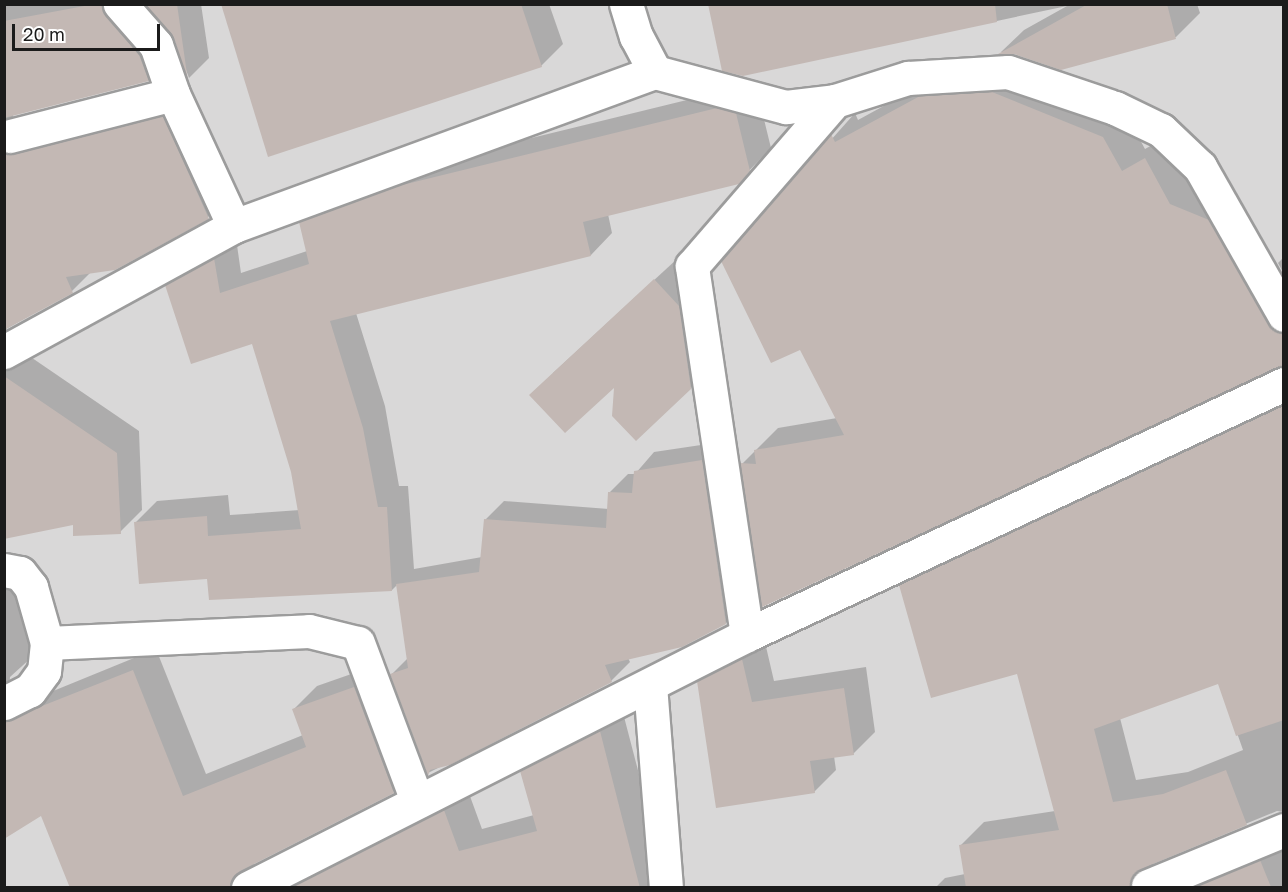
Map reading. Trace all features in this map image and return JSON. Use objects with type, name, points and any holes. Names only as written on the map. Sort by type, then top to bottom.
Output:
[{"type":"street","points":[[120,4],[156,45],[173,94],[234,226]]},
{"type":"street","points":[[626,4],[636,36],[655,72]]},
{"type":"street","points":[[4,352],[234,226],[655,72],[786,107],[835,102],[908,78],[1008,72],[1115,108],[1161,130],[1200,167],[1284,315]]},
{"type":"street","points":[[10,136],[173,94]]},
{"type":"street","points":[[747,635],[692,266],[835,102]]},
{"type":"street","points":[[248,888],[747,635],[1284,384]]},
{"type":"street","points":[[4,570],[20,573],[31,587],[47,643],[44,672],[30,690],[4,703]]},
{"type":"street","points":[[47,643],[309,631],[358,643],[417,801]]},
{"type":"street","points":[[650,685],[666,888]]},
{"type":"street","points":[[1148,886],[1284,830]]},
{"type":"shaded area","points":[[5,5],[1283,5],[1283,887],[5,887]]},
{"type":"building","points":[[102,4],[106,16],[139,55],[149,81],[4,118],[4,21]]},
{"type":"building","points":[[145,4],[177,4],[188,81],[174,38]]},
{"type":"building","points":[[221,4],[521,4],[542,67],[268,157]]},
{"type":"building","points":[[708,4],[995,4],[997,22],[743,76],[722,71]]},
{"type":"building","points":[[1088,4],[1167,4],[1176,39],[1061,70],[1014,54],[998,54]]},
{"type":"building","points":[[992,92],[1103,137],[1122,171],[1145,158],[1170,204],[1209,220],[1268,324],[1284,334],[1284,366],[762,607],[740,463],[756,464],[754,450],[844,435],[800,350],[771,363],[721,261],[831,134],[835,142],[920,96]]},
{"type":"building","points":[[717,108],[736,113],[750,171],[739,184],[583,222],[591,256],[330,321],[363,428],[378,507],[387,507],[392,591],[209,600],[207,579],[139,584],[134,522],[207,516],[208,536],[301,529],[291,472],[252,344],[191,364],[165,285],[214,258],[220,293],[309,264],[299,222],[398,186]]},
{"type":"building","points":[[163,116],[209,219],[115,270],[66,277],[73,293],[4,330],[4,154]]},
{"type":"building","points":[[654,279],[679,306],[691,389],[636,441],[612,416],[614,388],[565,433],[529,395]]},
{"type":"building","points":[[4,376],[117,453],[121,534],[73,536],[73,525],[4,539]]},
{"type":"building","points":[[1284,405],[1284,720],[1236,736],[1218,684],[1094,729],[1113,802],[1163,794],[1226,770],[1247,825],[1141,869],[1133,875],[1130,887],[966,888],[959,845],[1059,830],[1017,674],[931,698],[899,585]]},
{"type":"building","points":[[702,460],[726,624],[682,647],[605,665],[612,682],[450,765],[430,770],[428,776],[390,674],[408,668],[396,584],[479,572],[484,519],[606,528],[608,492],[632,493],[634,471]]},
{"type":"building","points":[[742,659],[752,702],[844,688],[854,755],[810,761],[815,793],[716,808],[697,681]]},
{"type":"building","points":[[133,670],[183,796],[306,747],[292,709],[354,687],[394,793],[240,871],[229,888],[70,888],[41,816],[4,839],[4,721]]},
{"type":"building","points":[[600,731],[640,888],[290,888],[444,810],[459,851],[537,831],[520,771]]},
{"type":"building","points":[[1260,860],[1271,887],[1194,887]]}]
